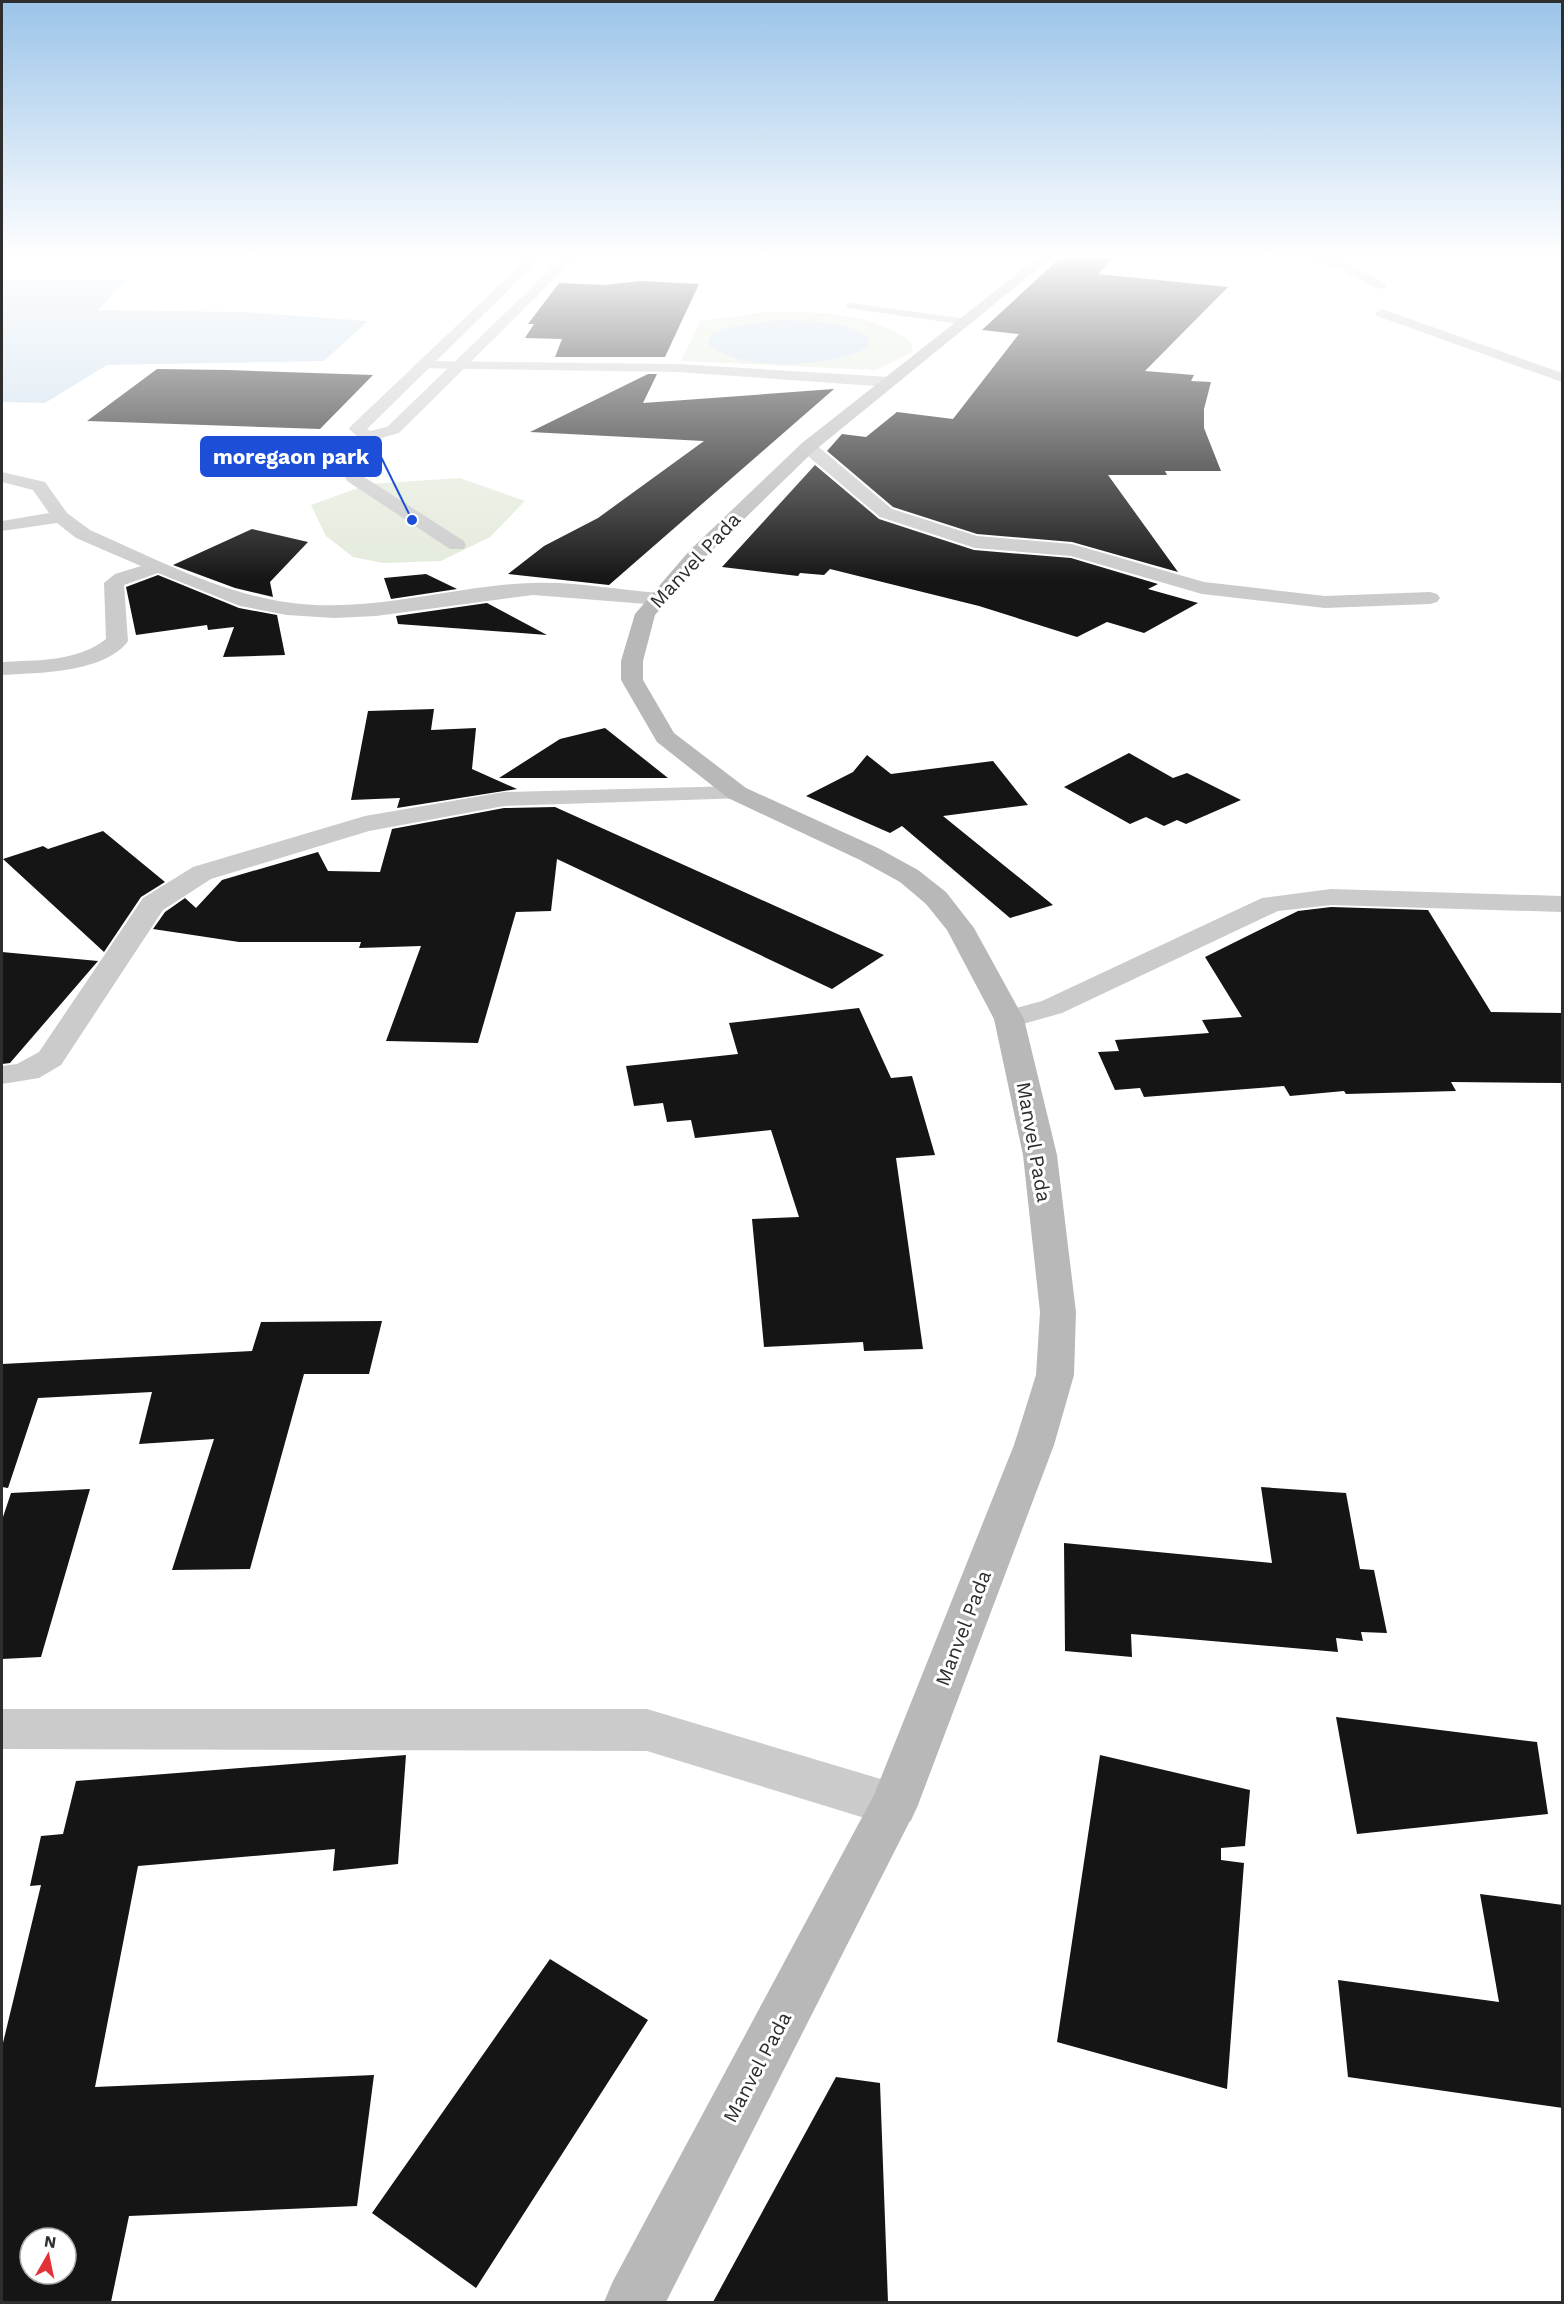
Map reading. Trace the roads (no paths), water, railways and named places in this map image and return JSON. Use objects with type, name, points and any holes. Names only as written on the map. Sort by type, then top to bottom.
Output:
[{"type":"main road","name":"Manvel Pada","points":[[634,2302],[894,1804],[1034,1445],[1055,1375],[1058,1312],[1040,1155],[1009,1019],[960,928],[936,898],[909,876],[869,854],[737,793],[664,737],[632,680],[632,661],[645,614],[696,554],[808,447],[911,366]]},
{"type":"street","points":[[367,437],[357,429],[420,366]]},
{"type":"street","points":[[457,544],[353,477],[351,462],[353,449],[367,437],[393,430],[461,366]]},
{"type":"street","points":[[545,366],[678,368],[890,382]]},
{"type":"street","points":[[1528,366],[1563,378]]},
{"type":"street","points":[[808,447],[886,513],[975,542],[1072,550],[1202,588],[1298,601],[1430,598]]},
{"type":"street","points":[[2,477],[39,486],[61,517],[83,534],[247,602],[287,609],[334,612],[376,610],[533,589],[659,599]]},
{"type":"street","points":[[2,526],[61,517]]},
{"type":"street","points":[[2,668],[72,661],[108,650],[117,641],[114,583],[122,578],[159,567]]},
{"type":"street","points":[[2,1075],[22,1074],[37,1069],[50,1058],[153,904],[202,873],[365,824],[504,799],[737,793]]},
{"type":"street","points":[[1009,1019],[1052,1006],[1272,904],[1331,897],[1498,900],[1563,904]]},
{"type":"street","points":[[2,1729],[647,1730],[894,1804]]},
{"type":"water","points":[[3,366],[106,366],[45,403],[3,402]]},
{"type":"place","name":"moregaon park","points":[[412,520]]}]
